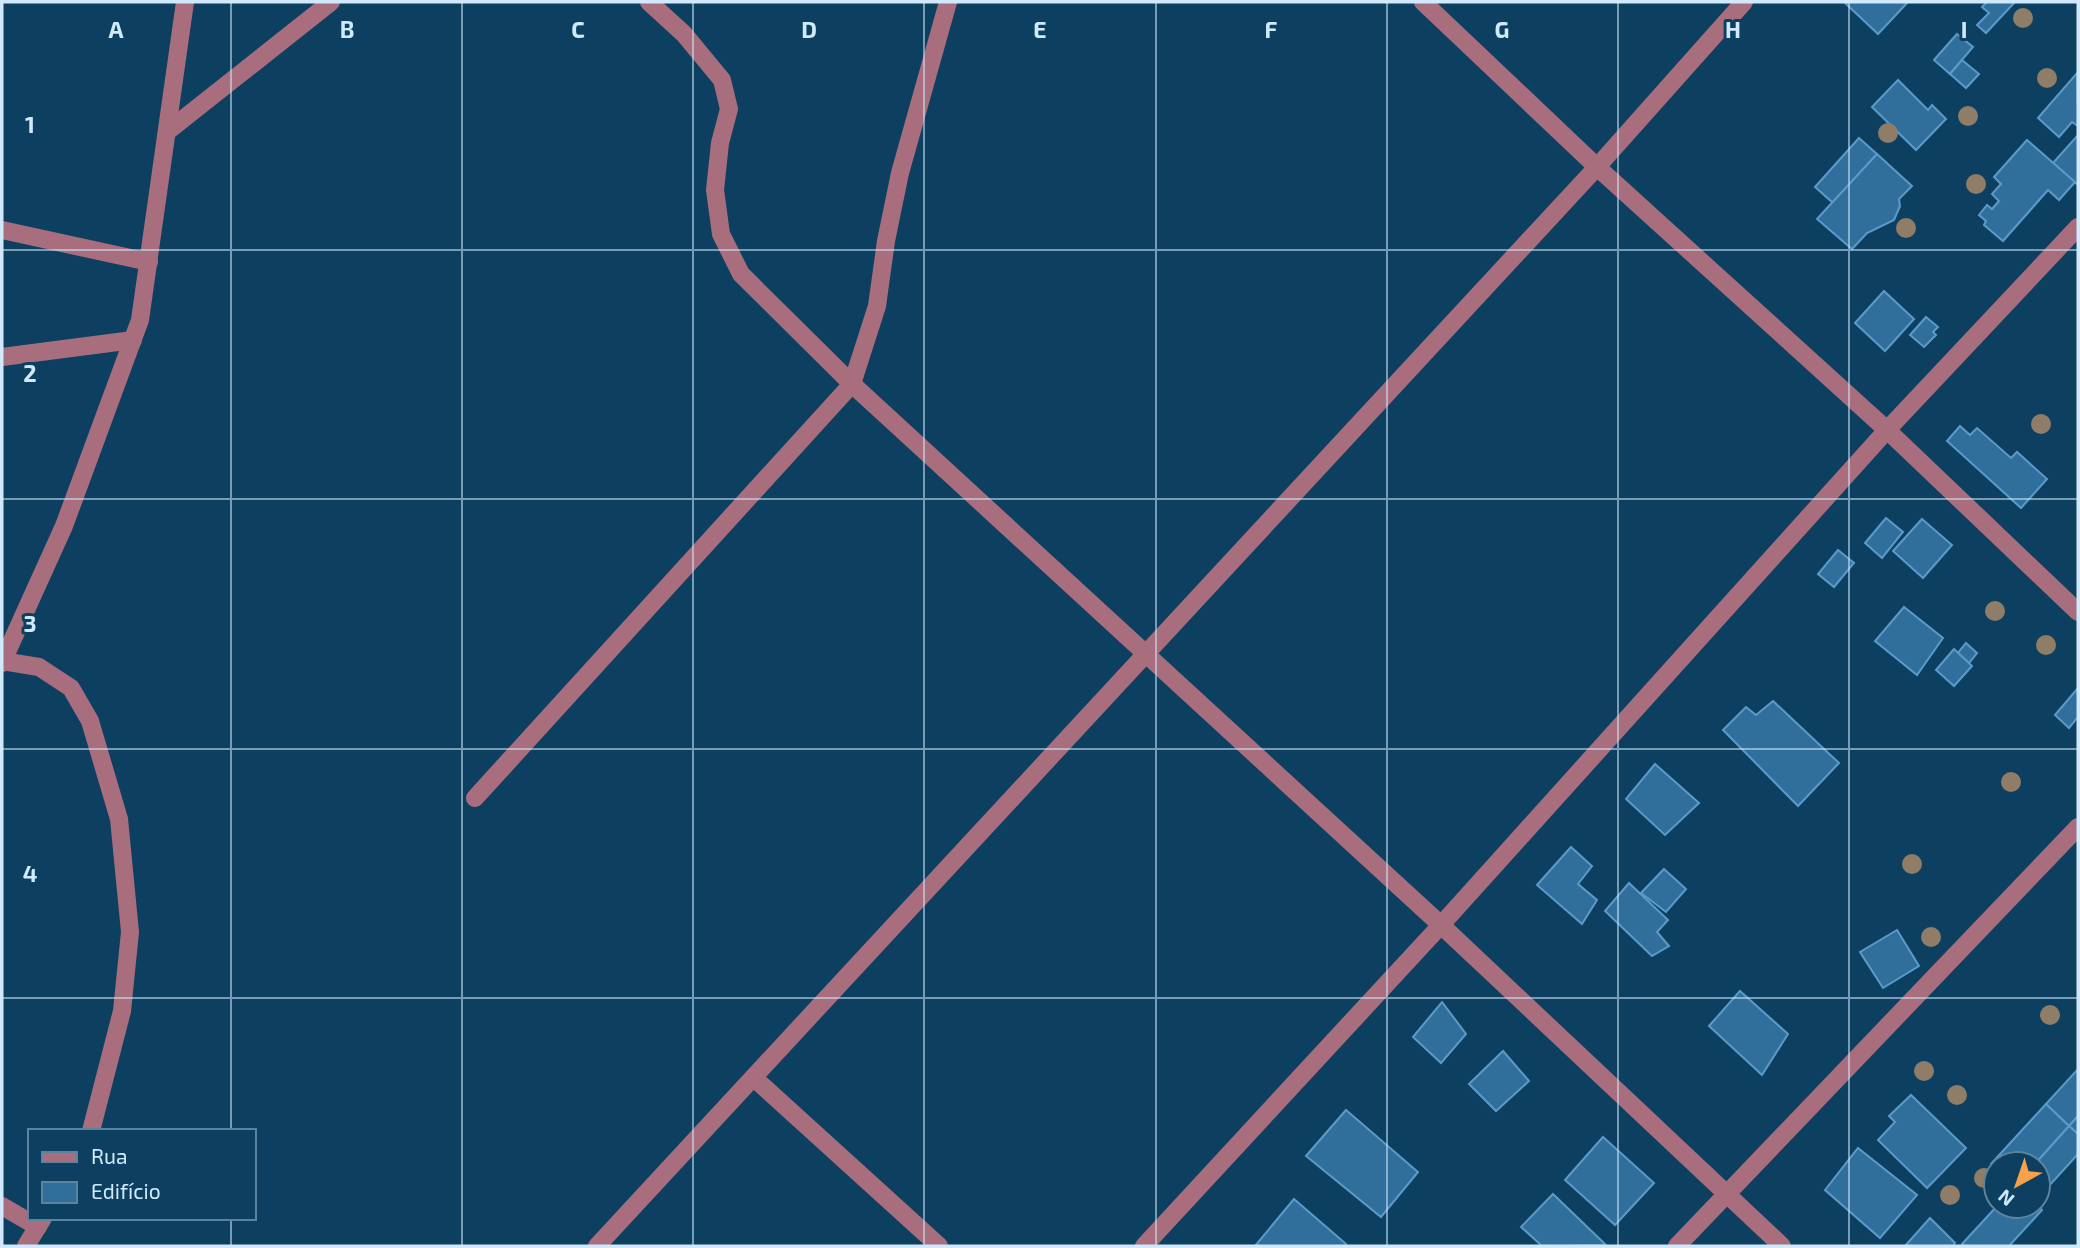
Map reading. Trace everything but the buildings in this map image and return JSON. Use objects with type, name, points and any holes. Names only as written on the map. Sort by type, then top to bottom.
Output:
[{"type":"street","points":[[92,1129],[122,1011],[130,932],[119,819],[90,721],[71,688],[39,667],[2,662],[64,526],[139,320],[185,2]]},
{"type":"street","points":[[168,131],[331,2]]},
{"type":"street","points":[[649,2],[684,34],[722,80],[729,109],[720,143],[715,190],[721,234],[741,274],[852,384],[1441,925],[1783,1246]]},
{"type":"street","points":[[475,798],[852,384],[877,306],[886,241],[900,173],[948,2]]},
{"type":"street","points":[[1423,2],[1597,167],[1887,430],[2078,612]]},
{"type":"street","points":[[597,1246],[1597,167],[1744,2]]},
{"type":"street","points":[[1144,1246],[1441,925],[1887,430],[2078,227]]},
{"type":"street","points":[[2,230],[149,262]]},
{"type":"street","points":[[2,357],[133,340]]},
{"type":"street","points":[[1677,1246],[2078,827]]},
{"type":"street","points":[[754,1078],[939,1246]]},
{"type":"street","points":[[2,1206],[28,1217]]},
{"type":"street","points":[[26,1246],[41,1223]]}]
